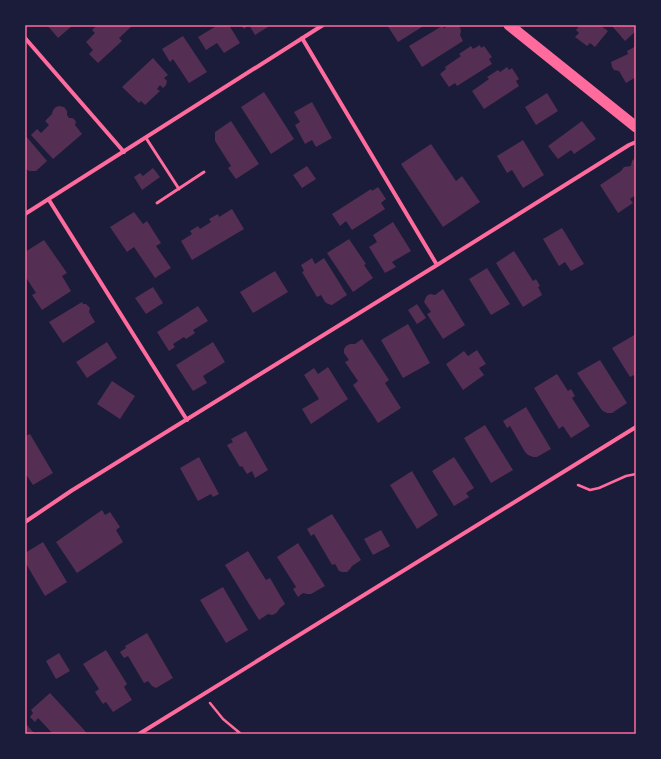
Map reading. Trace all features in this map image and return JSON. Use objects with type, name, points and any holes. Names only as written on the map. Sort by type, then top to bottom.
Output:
[{"type":"highway","points":[[509,25],[636,127]]},
{"type":"street","points":[[25,214],[323,25]]},
{"type":"street","points":[[25,38],[124,152]]},
{"type":"street","points":[[302,38],[437,265]]},
{"type":"street","points":[[25,522],[71,491],[636,142]]},
{"type":"street","points":[[49,200],[186,420]]},
{"type":"street","points":[[139,734],[636,427]]},
{"type":"lane","points":[[146,138],[179,189]]},
{"type":"lane","points":[[157,204],[204,172]]},
{"type":"path","points":[[578,484],[590,490],[599,488],[626,476],[636,474]]},
{"type":"path","points":[[203,694],[223,720],[241,734]]},
{"type":"building","points":[[47,25],[73,25],[58,38]]},
{"type":"building","points":[[97,25],[132,26],[119,38],[122,41],[98,63],[89,54],[93,50],[86,42],[95,33],[92,30]]},
{"type":"building","points":[[218,25],[229,25],[240,43],[224,53],[217,43],[206,50],[198,37]]},
{"type":"building","points":[[241,25],[249,25],[244,29]]},
{"type":"building","points":[[249,25],[271,25],[255,35]]},
{"type":"building","points":[[387,25],[425,25],[398,42]]},
{"type":"building","points":[[450,25],[458,25],[460,27],[460,35],[463,41],[422,67],[409,46],[442,26],[444,28]]},
{"type":"building","points":[[580,25],[600,25],[608,31],[595,47],[590,43],[587,46],[575,37],[579,33],[576,30]]},
{"type":"building","points":[[636,25],[636,31],[625,41],[612,26]]},
{"type":"building","points":[[183,36],[207,72],[189,83],[173,59],[170,62],[162,49]]},
{"type":"building","points":[[480,45],[481,48],[484,46],[492,57],[489,59],[492,64],[457,86],[455,83],[449,87],[440,74],[446,69],[445,67],[461,56],[459,54],[471,46],[473,49]]},
{"type":"building","points":[[636,46],[636,77],[626,83],[619,71],[614,70],[611,62],[628,54],[627,51]]},
{"type":"building","points":[[153,58],[168,75],[164,78],[167,81],[163,88],[160,85],[157,89],[160,91],[145,105],[141,101],[139,103],[122,87]]},
{"type":"building","points":[[507,67],[509,70],[512,68],[519,79],[516,81],[519,86],[484,109],[472,91],[489,79],[487,77],[498,70],[500,72]]},
{"type":"building","points":[[264,92],[294,139],[271,154],[241,107]]},
{"type":"building","points":[[547,93],[558,111],[536,125],[525,107]]},
{"type":"building","points":[[312,102],[332,138],[316,147],[312,140],[305,144],[295,125],[300,122],[294,112]]},
{"type":"building","points":[[59,106],[64,107],[69,118],[74,119],[76,122],[75,125],[82,134],[53,159],[31,135],[37,129],[41,133],[49,125],[45,121],[52,114],[53,110]]},
{"type":"building","points":[[231,121],[259,164],[236,179],[228,168],[231,166],[215,141],[215,132]]},
{"type":"building","points":[[582,121],[596,139],[574,154],[571,150],[558,159],[548,146]]},
{"type":"building","points":[[25,135],[47,161],[36,171],[29,171],[25,168]]},
{"type":"building","points":[[523,140],[544,175],[523,188],[512,170],[507,173],[497,156]]},
{"type":"building","points":[[431,144],[456,181],[462,176],[480,202],[443,227],[401,164]]},
{"type":"building","points":[[636,157],[636,195],[630,199],[633,203],[618,213],[600,185],[621,171],[624,167],[631,166],[632,161]]},
{"type":"building","points":[[307,166],[316,179],[302,188],[293,175]]},
{"type":"building","points":[[153,168],[160,177],[142,190],[134,177],[140,173],[143,176]]},
{"type":"building","points":[[378,187],[386,199],[381,203],[385,209],[352,230],[346,221],[340,226],[332,214],[371,189],[372,191]]},
{"type":"building","points":[[232,209],[244,229],[192,260],[181,241],[192,234],[190,231],[198,226],[200,229],[211,222],[209,219],[218,214],[219,217]]},
{"type":"building","points":[[134,212],[143,224],[147,221],[161,243],[156,246],[171,268],[155,278],[134,247],[127,252],[110,227]]},
{"type":"building","points":[[393,222],[411,251],[392,262],[396,267],[385,273],[369,247],[377,242],[373,235]]},
{"type":"building","points":[[562,228],[584,264],[571,271],[565,262],[559,266],[543,239]]},
{"type":"building","points":[[349,239],[366,264],[364,265],[373,278],[353,292],[327,253]]},
{"type":"building","points":[[44,240],[67,273],[62,276],[71,291],[42,310],[32,295],[36,293],[25,276],[25,252]]},
{"type":"building","points":[[514,251],[533,281],[536,279],[540,286],[538,287],[542,295],[523,307],[496,263]]},
{"type":"building","points":[[312,258],[315,264],[324,258],[347,295],[332,305],[325,302],[321,295],[317,297],[302,272],[304,271],[301,265]]},
{"type":"building","points":[[487,268],[510,304],[491,315],[469,279]]},
{"type":"building","points":[[275,271],[288,292],[253,313],[240,292]]},
{"type":"building","points":[[153,287],[163,303],[146,314],[135,298]]},
{"type":"building","points":[[443,289],[465,325],[443,339],[427,314],[431,312],[424,302],[428,295],[435,295]]},
{"type":"building","points":[[82,302],[90,308],[89,312],[95,322],[63,343],[49,322]]},
{"type":"building","points":[[417,304],[426,318],[417,324],[408,310]]},
{"type":"building","points":[[198,306],[208,321],[193,330],[195,333],[186,339],[184,337],[173,344],[175,347],[169,351],[157,332]]},
{"type":"building","points":[[408,324],[430,363],[403,378],[381,340]]},
{"type":"building","points":[[636,334],[636,378],[634,375],[630,377],[612,348]]},
{"type":"building","points":[[362,339],[389,380],[385,383],[401,408],[378,423],[353,385],[358,381],[345,362],[349,360],[344,353],[346,346],[355,344]]},
{"type":"building","points":[[107,342],[117,358],[87,378],[76,362]]},
{"type":"building","points":[[213,342],[225,362],[203,376],[207,383],[193,391],[176,365]]},
{"type":"building","points":[[477,350],[486,364],[479,368],[484,375],[463,390],[446,364],[464,351],[468,356]]},
{"type":"building","points":[[600,360],[627,403],[612,413],[607,413],[601,409],[577,373]]},
{"type":"building","points":[[328,367],[348,399],[311,424],[302,409],[319,399],[304,375],[314,368],[318,374]]},
{"type":"building","points":[[557,374],[568,391],[571,389],[575,396],[572,398],[590,426],[571,438],[563,426],[559,429],[534,388]]},
{"type":"building","points":[[112,381],[135,396],[120,419],[97,404]]},
{"type":"building","points":[[526,407],[551,449],[537,457],[528,455],[525,452],[510,426],[507,428],[503,421]]},
{"type":"building","points":[[485,425],[513,470],[491,483],[464,438]]},
{"type":"building","points":[[246,431],[268,470],[255,478],[252,471],[247,474],[242,466],[240,467],[227,445],[233,442],[231,439]]},
{"type":"building","points":[[30,434],[53,473],[33,485],[27,476],[25,477],[25,436]]},
{"type":"building","points":[[199,457],[219,494],[213,497],[211,494],[198,501],[180,468]]},
{"type":"building","points":[[454,457],[474,488],[466,493],[469,497],[454,506],[432,471]]},
{"type":"building","points":[[412,471],[438,515],[417,529],[390,485]]},
{"type":"building","points":[[102,510],[105,515],[110,512],[120,527],[116,530],[123,542],[77,573],[56,542]]},
{"type":"building","points":[[332,514],[361,560],[352,566],[347,572],[339,571],[335,564],[332,565],[314,534],[311,536],[307,529]]},
{"type":"building","points":[[381,530],[390,546],[373,555],[364,539]]},
{"type":"building","points":[[43,542],[67,582],[45,596],[25,562],[25,553]]},
{"type":"building","points":[[298,543],[325,586],[311,594],[303,593],[298,597],[293,589],[296,587],[277,557]]},
{"type":"building","points":[[248,551],[266,580],[270,578],[285,604],[275,614],[268,614],[259,620],[225,565]]},
{"type":"building","points":[[223,587],[248,630],[226,643],[200,600]]},
{"type":"building","points":[[147,633],[173,678],[156,688],[148,681],[144,683],[128,656],[124,658],[120,652],[126,648],[125,646]]},
{"type":"building","points":[[106,650],[127,684],[124,687],[132,700],[113,712],[106,702],[103,704],[95,692],[99,689],[83,664]]},
{"type":"building","points":[[59,653],[70,671],[56,679],[46,661]]},
{"type":"building","points":[[50,693],[86,732],[84,734],[53,734],[38,718],[35,722],[30,717],[33,713],[31,710]]},
{"type":"building","points":[[25,723],[35,734],[25,734]]}]
